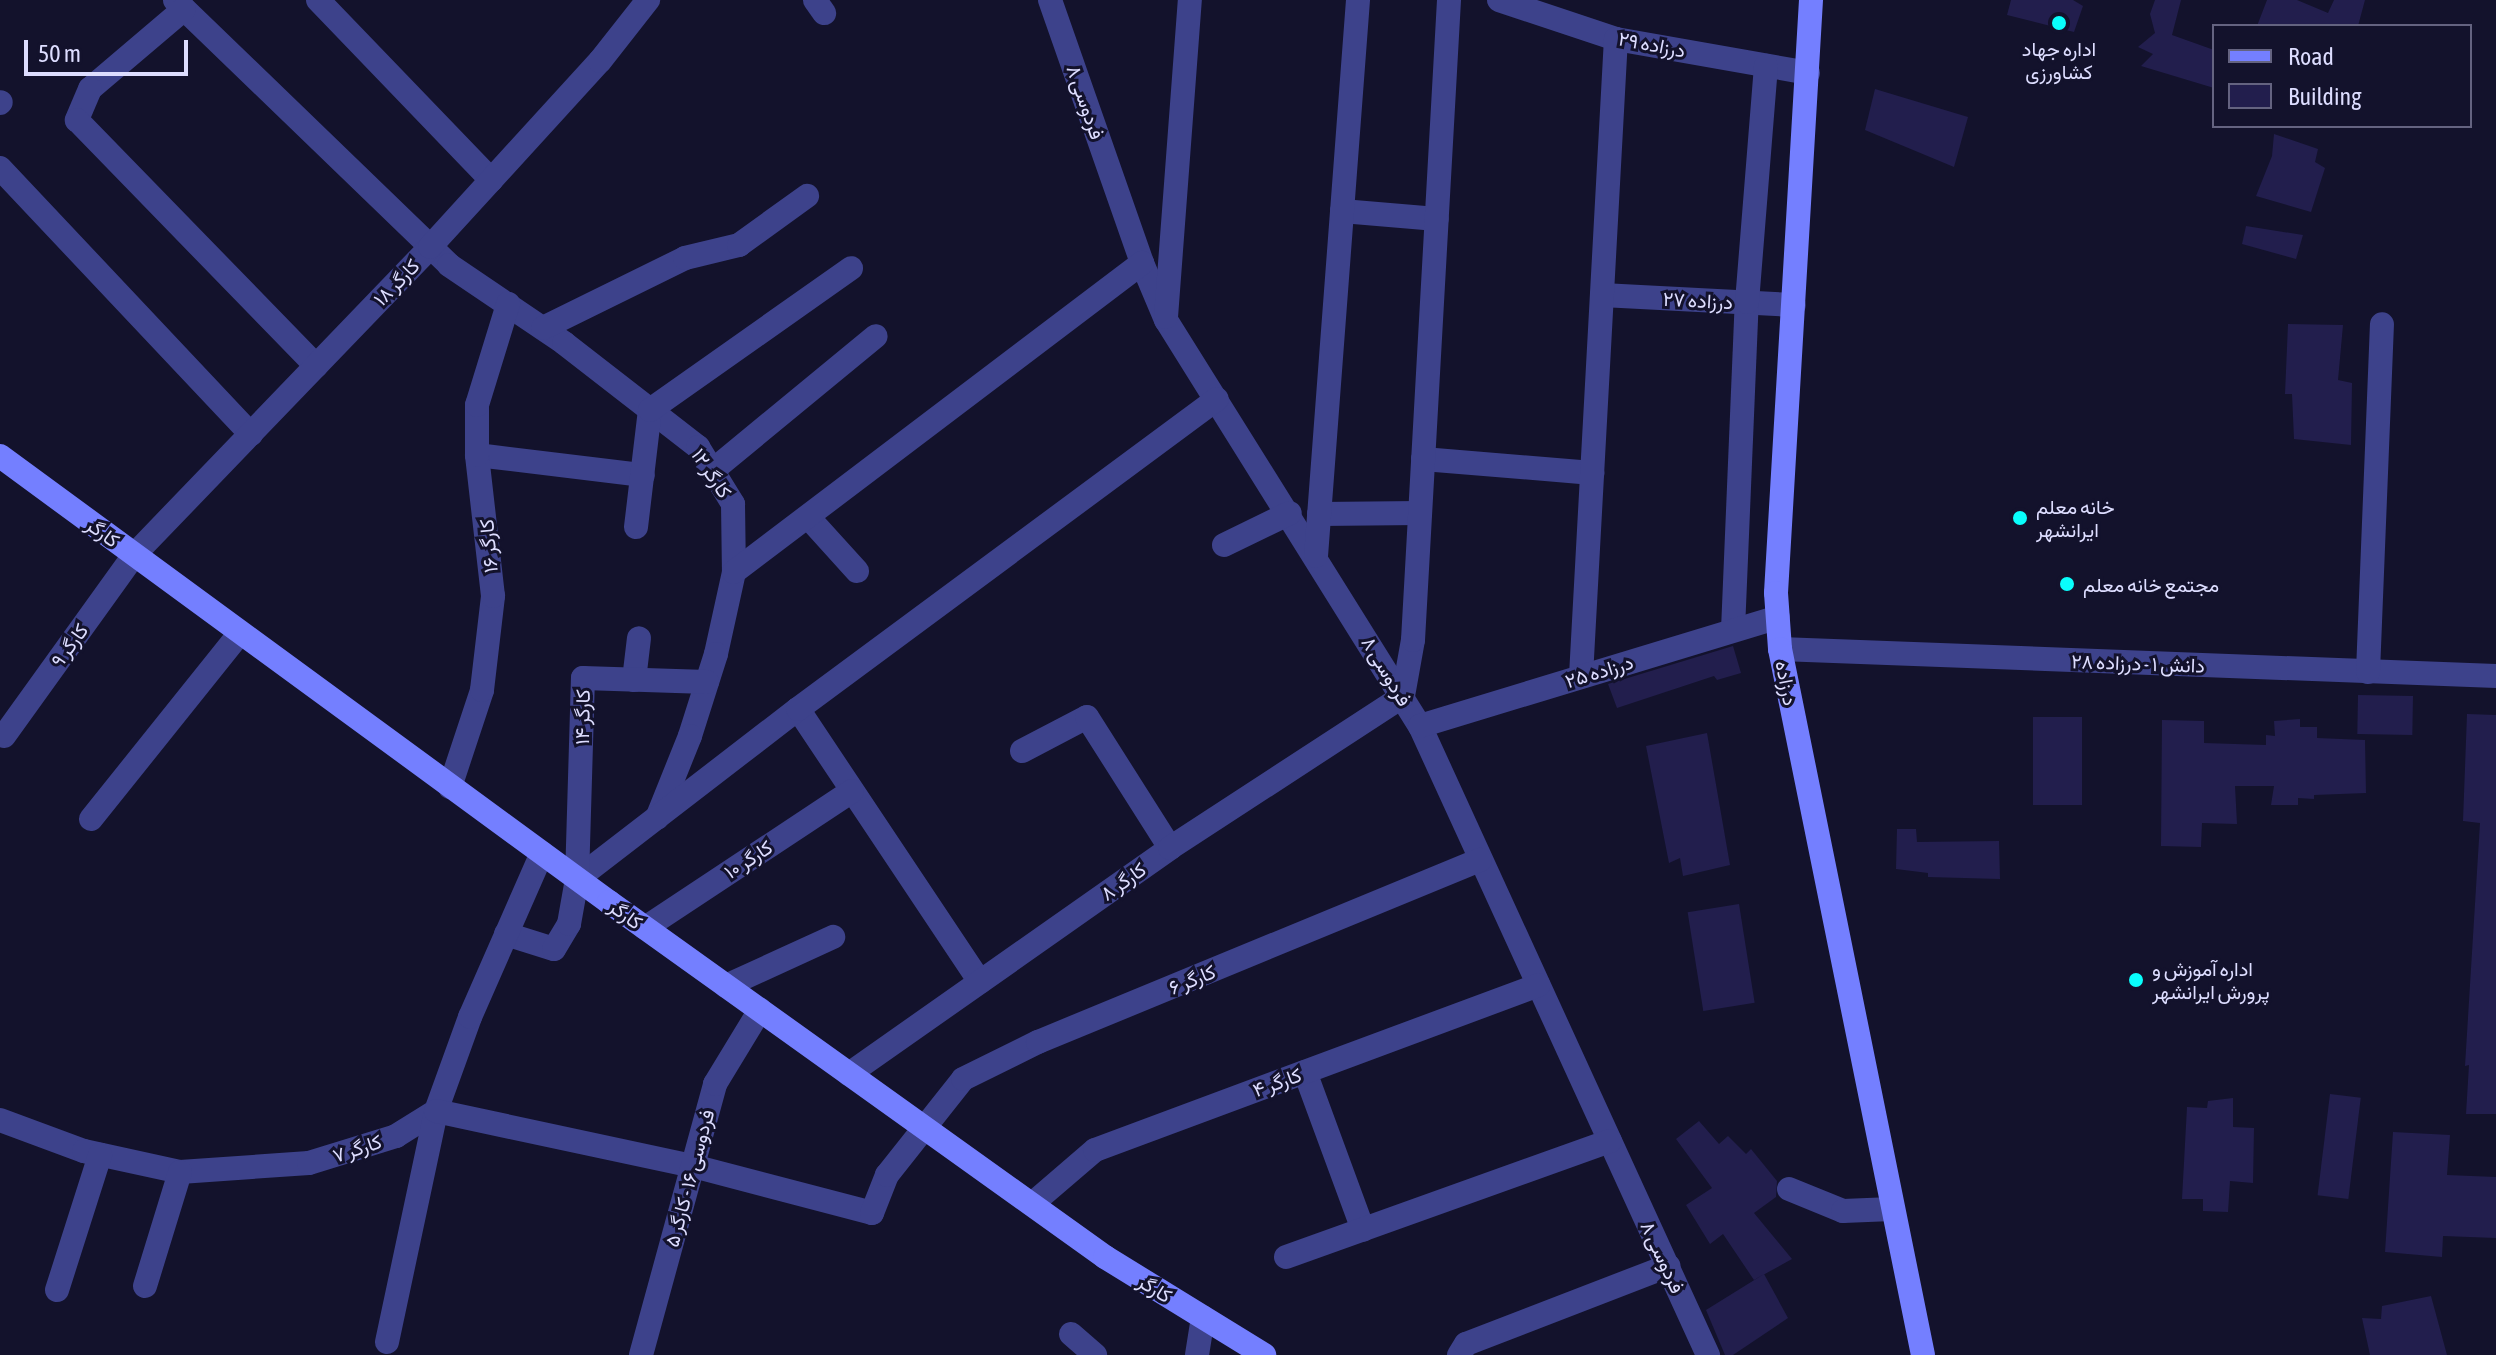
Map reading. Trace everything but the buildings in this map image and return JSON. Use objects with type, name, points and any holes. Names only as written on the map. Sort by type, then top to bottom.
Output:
[{"type":"street","points":[[318,0],[491,180]]},
{"type":"street","name":"فردوسی ۸","points":[[1050,0],[1142,263],[1166,320],[1290,513],[1420,726],[1708,1355]]},
{"type":"street","points":[[1166,320],[1190,0]]},
{"type":"street","points":[[1316,556],[1358,0]]},
{"type":"street","points":[[1403,696],[1413,640],[1449,0]]},
{"type":"street","name":"درزاده","points":[[1811,0],[1776,593],[1780,649],[1923,1355]]},
{"type":"street","name":"درزاده ۲۹","points":[[1504,1],[1616,39],[1808,73]]},
{"type":"street","points":[[179,4],[90,89],[77,120],[316,366]]},
{"type":"street","name":"کارگر ۱۲","points":[[179,4],[430,247],[543,328],[698,447],[733,504],[734,572],[707,682],[657,818]]},
{"type":"street","name":"کارگر ۱۸","points":[[134,555],[430,247],[491,180],[636,5]]},
{"type":"street","points":[[1581,676],[1616,39]]},
{"type":"street","points":[[1733,630],[1747,302],[1766,66]]},
{"type":"street","points":[[0,168],[251,434]]},
{"type":"street","points":[[543,328],[685,258],[739,245],[807,196]]},
{"type":"street","points":[[1342,211],[1437,219]]},
{"type":"street","points":[[734,572],[1142,263]]},
{"type":"street","points":[[636,527],[650,410],[851,268]]},
{"type":"street","name":"درزاده ۲۷","points":[[1602,295],[1794,305]]},
{"type":"street","name":"کارگر ۱۶","points":[[450,787],[482,690],[493,596],[477,455],[477,405],[508,304]]},
{"type":"street","points":[[2368,672],[2382,324]]},
{"type":"street","points":[[712,471],[876,336]]},
{"type":"street","points":[[506,934],[554,949],[569,924],[577,879],[798,709],[1217,399]]},
{"type":"street","points":[[477,455],[643,475]]},
{"type":"street","name":"کارگر","points":[[0,456],[450,787],[1105,1257],[1264,1355]]},
{"type":"street","points":[[1423,459],[1592,473]]},
{"type":"street","points":[[1224,545],[1290,513]]},
{"type":"street","points":[[1319,514],[1420,513]]},
{"type":"street","points":[[808,517],[857,571]]},
{"type":"street","name":"کارگر ۹","points":[[4,736],[134,555]]},
{"type":"street","name":"درزاده ۲۵","points":[[1420,726],[1778,617]]},
{"type":"street","points":[[91,819],[240,633]]},
{"type":"street","points":[[634,680],[639,638]]},
{"type":"street","name":"دانش ۱ - درزاده ۲۸","points":[[1780,649],[2496,676]]},
{"type":"street","name":"کارگر ۱۴","points":[[577,879],[583,678],[707,682]]},
{"type":"street","name":"کارگر ۸","points":[[849,1074],[1170,848],[1403,696]]},
{"type":"street","points":[[798,709],[980,982]]},
{"type":"street","points":[[1022,751],[1087,717],[1170,848]]},
{"type":"street","name":"کارگر ۱۰","points":[[645,928],[852,791]]},
{"type":"street","points":[[387,1342],[436,1111],[470,1017],[542,853]]},
{"type":"street","name":"کارگر ۶","points":[[693,1166],[872,1213],[887,1175],[963,1079],[1038,1042],[1480,860]]},
{"type":"street","points":[[726,986],[833,937]]},
{"type":"street","name":"کارگر ۴","points":[[1032,1204],[1095,1150],[1538,985]]},
{"type":"street","name":"فردوسی ۱۶ - کارگر ۵","points":[[641,1355],[715,1084],[760,1010]]},
{"type":"street","points":[[1305,1072],[1363,1230]]},
{"type":"street","points":[[436,1111],[693,1166]]},
{"type":"street","name":"کارگر ۷","points":[[0,1120],[100,1155],[180,1172],[309,1163],[396,1136],[436,1111]]},
{"type":"street","points":[[1286,1257],[1610,1141]]},
{"type":"street","points":[[57,1290],[100,1155]]},
{"type":"street","points":[[145,1286],[180,1172]]},
{"type":"street","points":[[1789,1189],[1843,1211],[1892,1209]]},
{"type":"street","points":[[1459,1355],[1466,1344],[1668,1266]]},
{"type":"street","points":[[1197,1355],[1203,1317]]},
{"type":"street","points":[[1071,1334],[1095,1355]]},
{"type":"place","name":"اداره جهاد کشاورزی","points":[[2059,23]]},
{"type":"place","name":"خانه معلم ایرانشهر","points":[[2020,518]]},
{"type":"place","name":"مجتمع خانه معلم","points":[[2067,584]]},
{"type":"place","name":"اداره آموزش و پرورش ایرانشهر","points":[[2136,980]]}]
